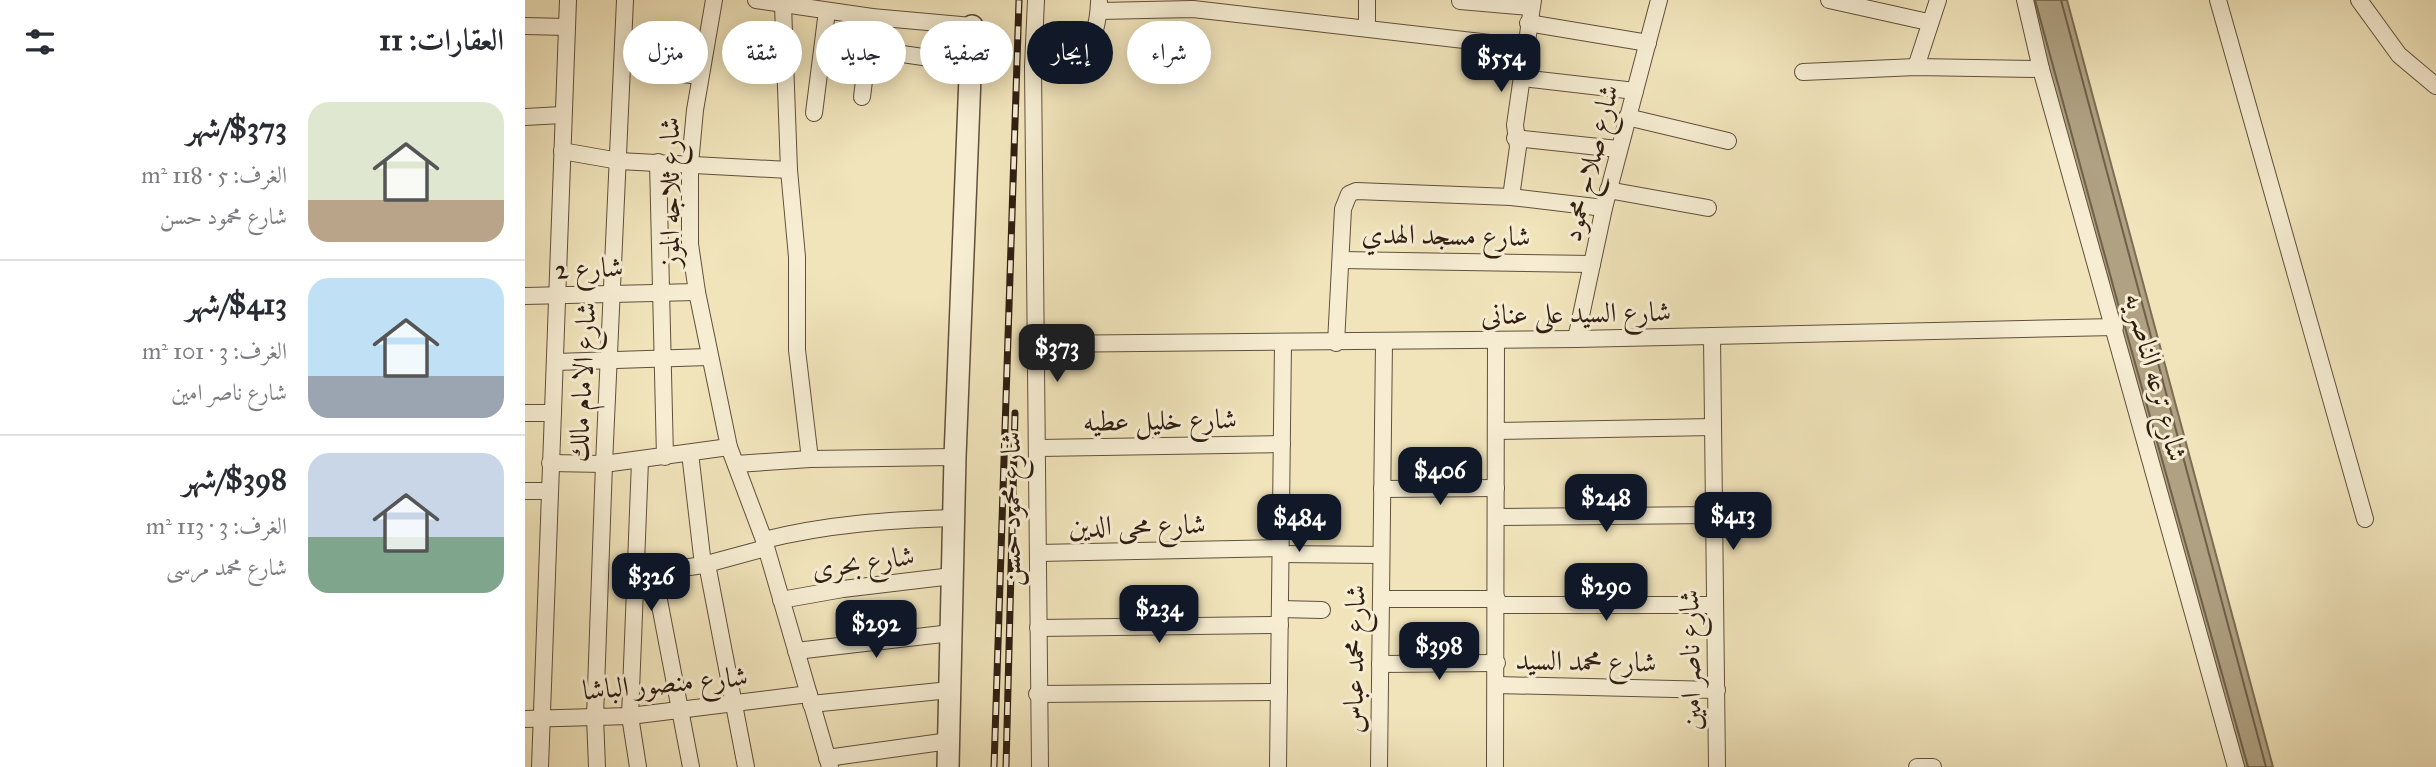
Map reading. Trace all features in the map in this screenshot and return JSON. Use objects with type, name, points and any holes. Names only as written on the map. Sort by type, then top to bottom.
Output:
[{"type":"street","points":[[540,767],[533,719],[553,413],[568,0]]},
{"type":"street","name":"شارع الامام مالك","points":[[597,767],[595,717],[604,464],[625,0]]},
{"type":"street","name":"شارع ثلاجه الموز","points":[[708,35],[714,0]]},
{"type":"street","points":[[757,0],[920,21]]},
{"type":"street","name":"شارع محمود حسن","points":[[1035,21],[1036,0]]},
{"type":"street","points":[[1367,0],[1367,27]]},
{"type":"street","name":"شارع صلاح محمود","points":[[1576,339],[1618,149],[1659,0]]},
{"type":"street","points":[[1829,0],[1928,22]]},
{"type":"street","points":[[1916,67],[1928,22],[1938,0]]},
{"type":"street","name":"شارع ترعه الناصريه","points":[[2025,0],[2041,69],[2237,767]]},
{"type":"street","points":[[2218,0],[2365,519]]},
{"type":"street","points":[[2359,0],[2399,55],[2436,86]]},
{"type":"street","points":[[1460,1],[1530,10],[1648,43]]},
{"type":"street","points":[[783,5],[789,170],[797,257],[797,350],[810,459]]},
{"type":"street","points":[[1099,5],[1194,5],[1525,47]]},
{"type":"street","points":[[1511,197],[1530,10]]},
{"type":"street","points":[[814,113],[827,11]]},
{"type":"street","points":[[872,17],[872,21]]},
{"type":"street","points":[[525,26],[567,27]]},
{"type":"street","points":[[1803,72],[1916,67],[2041,69]]},
{"type":"street","points":[[1522,78],[1635,91]]},
{"type":"street","name":"شارع ثلاجه الموز","points":[[700,84],[691,164],[690,244],[708,357],[729,447],[765,544],[829,763]]},
{"type":"street","points":[[862,97],[864,84]]},
{"type":"street","name":"شارع محمود حسن","points":[[948,767],[954,457],[970,84]]},
{"type":"street","name":"شارع محمود حسن","points":[[1033,84],[1039,448],[1037,694],[1040,767]]},
{"type":"street","points":[[525,117],[562,115]]},
{"type":"street","points":[[1627,117],[1728,141]]},
{"type":"street","points":[[1515,138],[1618,149]]},
{"type":"street","points":[[562,151],[619,161],[789,170]]},
{"type":"street","points":[[658,162],[665,457]]},
{"type":"street","points":[[1608,190],[1708,208]]},
{"type":"street","points":[[1336,343],[1345,201],[1356,191],[1511,197],[1604,208]]},
{"type":"street","name":"شارع مسجد الهدي","points":[[1341,260],[1592,264]]},
{"type":"street","name":"شارع 2","points":[[525,296],[697,292]]},
{"type":"street","name":"شارع السيد على عنانى","points":[[1037,344],[1336,343],[2115,327]]},
{"type":"street","name":"شارع ناصر امين","points":[[1712,337],[1717,767]]},
{"type":"street","points":[[1495,767],[1496,340]]},
{"type":"street","points":[[1278,767],[1283,342]]},
{"type":"street","name":"شارع محمد عباس","points":[[1379,767],[1384,342]]},
{"type":"street","points":[[555,362],[609,363],[708,357]]},
{"type":"street","points":[[525,413],[553,413]]},
{"type":"street","points":[[1496,431],[1713,427]]},
{"type":"street","name":"شارع خليل عطيه","points":[[1039,448],[1282,444]]},
{"type":"street","points":[[550,463],[604,464],[640,461],[729,447]]},
{"type":"street","points":[[690,453],[705,565],[745,767]]},
{"type":"street","points":[[736,464],[810,459],[954,457]]},
{"type":"street","points":[[638,767],[630,716],[640,461]]},
{"type":"street","points":[[1382,489],[1496,488]]},
{"type":"street","points":[[525,491],[549,491]]},
{"type":"street","points":[[1497,517],[1715,515]]},
{"type":"street","points":[[634,575],[705,565],[765,544],[859,522],[954,518]]},
{"type":"street","name":"شارع محى الدين","points":[[1038,553],[1280,551],[1381,555]]},
{"type":"street","points":[[654,574],[683,710],[691,767]]},
{"type":"street","name":"شارع بحرى","points":[[781,600],[843,589],[952,576]]},
{"type":"street","points":[[1381,599],[1715,605]]},
{"type":"street","points":[[1038,628],[1280,617],[1322,610]]},
{"type":"street","points":[[796,652],[951,633]]},
{"type":"street","points":[[1380,664],[1497,663]]},
{"type":"street","name":"شارع محمد السيد","points":[[1497,685],[1717,690]]},
{"type":"street","name":"شارع منصور الباشا","points":[[533,719],[630,716],[734,704],[950,690]]},
{"type":"street","points":[[1037,694],[1279,692]]},
{"type":"street","points":[[829,763],[949,741]]},
{"type":"street","points":[[1920,767],[1933,767]]},
{"type":"water","points":[[2028,0],[2067,0],[2273,767],[2242,767]]},
{"type":"railway","points":[[994,767],[1019,0]]},
{"type":"railway","points":[[1006,767],[1015,413]]}]
